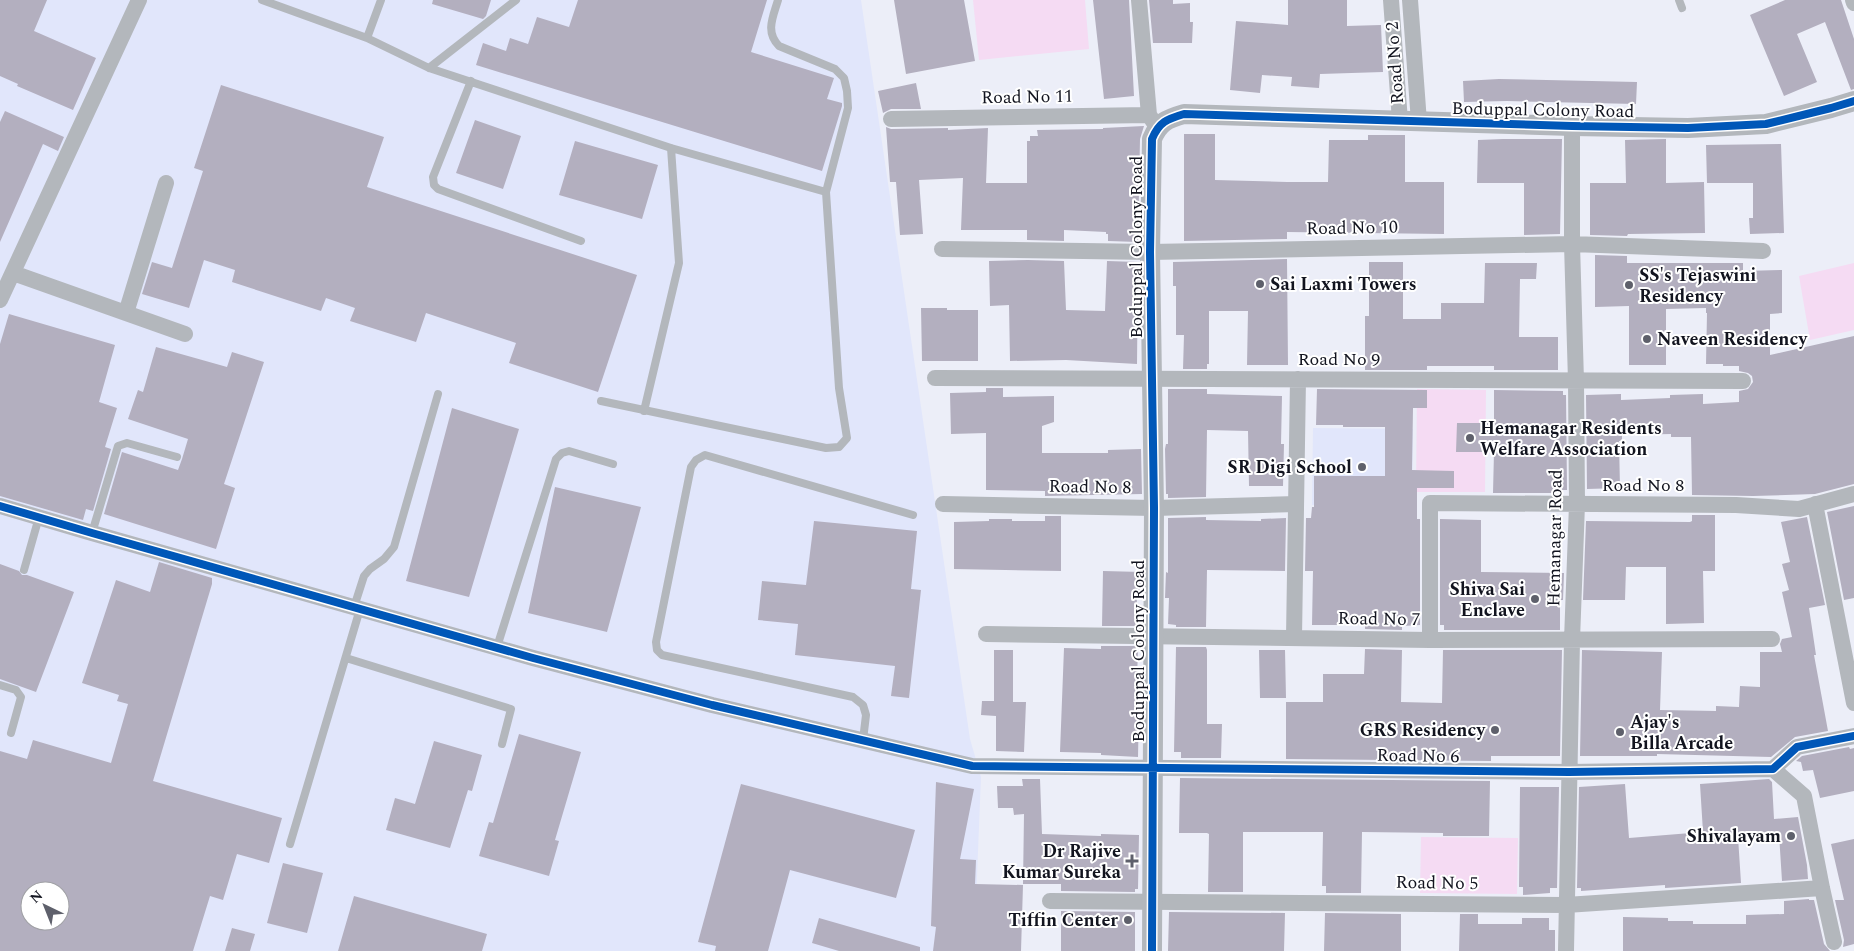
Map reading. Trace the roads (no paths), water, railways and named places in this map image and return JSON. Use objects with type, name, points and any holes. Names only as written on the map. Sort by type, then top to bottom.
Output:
[{"type":"street","points":[[0,300],[139,0]]},
{"type":"street","points":[[1139,0],[1153,121]]},
{"type":"street","points":[[1391,0],[1410,122]]},
{"type":"street","name":"Road No 2","points":[[1410,0],[1410,122]]},
{"type":"street","name":"Boduppal Colony Road","points":[[1152,951],[1154,900],[1154,508],[1150,252],[1153,121],[1184,114],[1410,122],[1688,128],[1766,124],[1831,108],[1854,100]]},
{"type":"street","name":"Road No 11","points":[[891,119],[1153,121]]},
{"type":"street","name":"Hemanagar Road","points":[[1566,951],[1572,640],[1577,504],[1572,244],[1572,126]]},
{"type":"street","points":[[126,314],[166,183]]},
{"type":"street","name":"Road No 10","points":[[942,249],[1150,252],[1572,244],[1763,251]]},
{"type":"street","points":[[13,274],[185,334]]},
{"type":"street","name":"Road No 9","points":[[935,378],[1743,381]]},
{"type":"street","points":[[1294,638],[1298,379]]},
{"type":"street","name":"Road No 8","points":[[1430,640],[1430,504],[1736,505],[1799,509],[1854,494]]},
{"type":"street","name":"Road No 8","points":[[943,504],[1154,508],[1296,504]]},
{"type":"street","points":[[1815,504],[1854,703]]},
{"type":"street","name":"Road No 6","points":[[0,506],[357,608],[712,705],[972,766],[1569,772],[1773,769]]},
{"type":"street","name":"Road No 7","points":[[986,634],[1430,640],[1772,639]]},
{"type":"street","points":[[1834,942],[1804,796],[1773,769],[1797,747],[1854,736]]},
{"type":"street","name":"Road No 5","points":[[1050,901],[1154,900],[1566,905],[1822,888]]},
{"type":"lane","points":[[262,0],[367,38],[429,68],[671,148],[826,192]]},
{"type":"lane","points":[[367,38],[381,0]]},
{"type":"lane","points":[[429,68],[516,0]]},
{"type":"lane","points":[[601,401],[826,448],[839,447],[847,438],[839,388],[826,192],[848,108],[847,91],[844,78],[834,69],[779,46],[772,39],[770,26],[778,0]]},
{"type":"lane","points":[[471,81],[433,177],[434,185],[438,189],[581,241]]},
{"type":"lane","points":[[644,411],[679,263],[671,148]]},
{"type":"lane","points":[[290,844],[346,658],[364,576],[384,559],[394,547],[438,394]]},
{"type":"lane","points":[[92,533],[118,446],[122,443],[127,443],[177,458]]},
{"type":"lane","points":[[497,647],[556,459],[562,453],[570,451],[613,464]]},
{"type":"lane","points":[[863,740],[866,715],[863,705],[853,697],[662,655],[657,650],[656,642],[691,467],[696,460],[705,455],[913,515]]},
{"type":"lane","points":[[24,570],[38,517]]},
{"type":"lane","points":[[346,658],[511,709],[502,744]]},
{"type":"lane","points":[[0,685],[16,690],[20,693],[21,697],[10,733]]},
{"type":"place","name":"Sai Laxmi Towers","points":[[1260,284]]},
{"type":"place","name":"SS's Tejaswini Residency","points":[[1629,285]]},
{"type":"place","name":"Naveen Residency","points":[[1647,339]]},
{"type":"place","name":"Hemanagar Residents Welfare Association","points":[[1470,438]]},
{"type":"place","name":"SR Digi School","points":[[1362,467]]},
{"type":"place","name":"Shiva Sai Enclave","points":[[1535,599]]},
{"type":"place","name":"GRS Residency","points":[[1495,730]]},
{"type":"place","name":"Ajay's Billa Arcade","points":[[1620,732]]},
{"type":"place","name":"Shivalayam","points":[[1791,836]]},
{"type":"place","name":"Dr Rajive Kumar Sureka","points":[[1132,861]]},
{"type":"place","name":"Tiffin Center","points":[[1128,920]]}]
